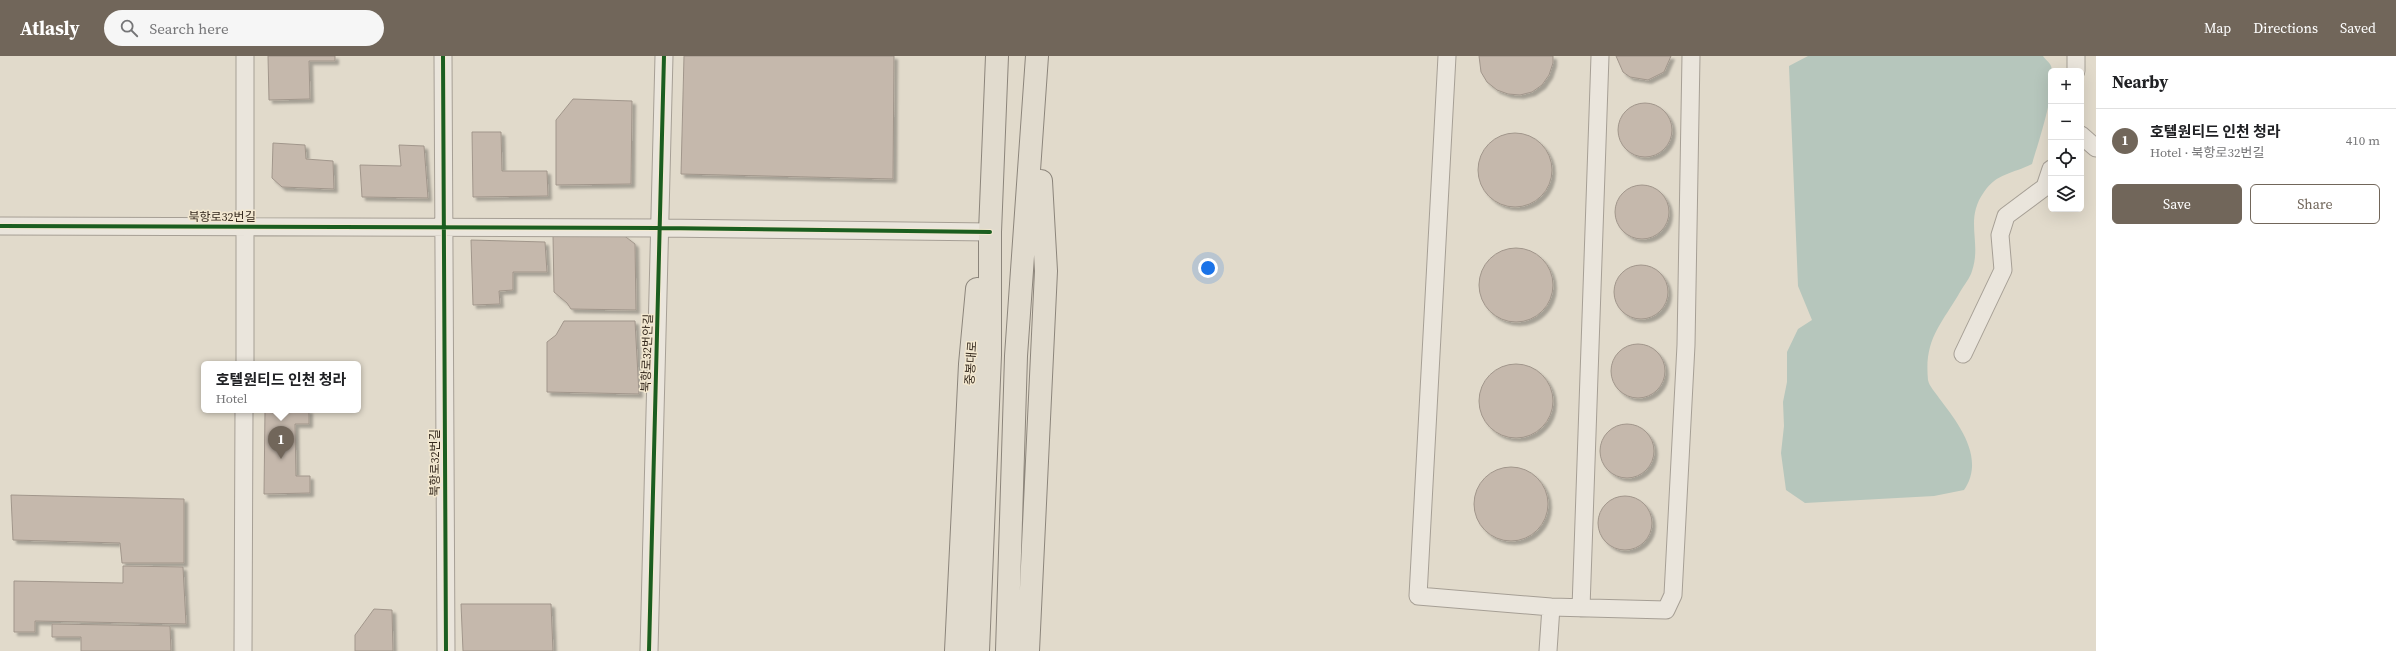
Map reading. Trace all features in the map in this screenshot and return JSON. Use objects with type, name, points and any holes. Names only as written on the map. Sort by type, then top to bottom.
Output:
[{"type":"main road","points":[[1006,651],[1016,356],[1036,94],[1037,56]]},
{"type":"main road","name":"중봉대로","points":[[956,651],[970,364],[986,232],[997,65]]},
{"type":"main road","points":[[1028,651],[1046,271],[1036,94]]},
{"type":"main road","name":"중봉대로","points":[[978,651],[990,355],[986,232]]},
{"type":"street","name":"북항로32번길","points":[[244,361],[245,56]]},
{"type":"street","name":"북항로32번길","points":[[443,56],[446,651]]},
{"type":"street","name":"북항로32번안길","points":[[648,651],[664,56]]},
{"type":"street","points":[[1447,56],[1418,596],[1551,607],[1666,610],[1673,595],[1686,345],[1691,56]]},
{"type":"street","points":[[1581,608],[1600,56]]},
{"type":"street","points":[[2076,56],[2076,68]]},
{"type":"street","points":[[2084,137],[2096,148]]},
{"type":"street","points":[[1963,354],[2003,270],[2000,235],[2006,216],[2046,187],[2049,176]]},
{"type":"street","name":"북항로32번길","points":[[0,226],[660,228],[986,232]]},
{"type":"street","points":[[244,413],[244,651]]},
{"type":"street","points":[[1548,651],[1551,607]]},
{"type":"shaded area","points":[[1808,56],[2043,56],[2051,66],[2051,68],[2048,68],[2048,107],[2032,164],[2000,177],[1994,181],[1984,192],[1978,202],[1974,222],[1975,260],[1972,271],[1940,324],[1931,343],[1927,366],[1928,380],[1931,387],[1954,418],[1967,441],[1971,453],[1972,466],[1970,478],[1964,490],[1934,496],[1805,503],[1786,490],[1781,453],[1784,426],[1783,402],[1787,382],[1787,352],[1798,329],[1812,320],[1798,286],[1789,66]]},
{"type":"building","points":[[268,56],[335,56],[335,61],[309,61],[310,99],[269,100]]},
{"type":"building","points":[[684,56],[894,56],[893,179],[681,174]]},
{"type":"building","points":[[1479,56],[1553,56],[1553,63],[1549,75],[1542,85],[1532,92],[1520,95],[1508,94],[1497,90],[1487,82],[1481,72]]},
{"type":"building","points":[[1616,56],[1671,56],[1664,72],[1648,80],[1630,77],[1623,72]]},
{"type":"building","points":[[573,99],[632,101],[631,184],[556,185],[556,120]]},
{"type":"building","points":[[1640,103],[1650,103],[1660,107],[1668,115],[1672,125],[1672,135],[1668,145],[1660,153],[1650,157],[1640,157],[1630,153],[1622,145],[1618,135],[1618,125],[1622,115],[1630,107]]},
{"type":"building","points":[[472,132],[501,132],[502,171],[547,171],[548,196],[473,197]]},
{"type":"building","points":[[1508,133],[1522,133],[1536,139],[1546,149],[1552,163],[1552,177],[1546,191],[1536,201],[1522,207],[1508,207],[1494,201],[1484,191],[1478,177],[1478,163],[1484,149],[1494,139]]},
{"type":"building","points":[[273,143],[305,145],[306,159],[333,161],[334,189],[282,187],[272,178]]},
{"type":"building","points":[[399,145],[424,146],[428,198],[362,197],[360,165],[401,166]]},
{"type":"building","points":[[1637,185],[1647,185],[1657,189],[1665,197],[1669,207],[1669,217],[1665,227],[1657,235],[1647,239],[1637,239],[1627,235],[1619,227],[1615,217],[1615,207],[1619,197],[1627,189]]},
{"type":"building","points":[[622,234],[635,244],[636,310],[571,309],[567,303],[554,292],[553,235]]},
{"type":"building","points":[[471,240],[545,242],[547,272],[513,272],[513,290],[499,291],[500,304],[473,305]]},
{"type":"building","points":[[1509,248],[1523,248],[1537,254],[1547,264],[1553,278],[1553,292],[1547,306],[1537,316],[1523,322],[1509,322],[1495,316],[1485,306],[1479,292],[1479,278],[1485,264],[1495,254]]},
{"type":"building","points":[[1636,265],[1646,265],[1656,269],[1664,277],[1668,287],[1668,297],[1664,307],[1656,315],[1646,319],[1636,319],[1626,315],[1618,307],[1614,297],[1614,287],[1618,277],[1626,269]]},
{"type":"building","points":[[564,321],[635,321],[639,394],[547,392],[547,342],[556,335]]},
{"type":"building","points":[[1633,344],[1643,344],[1653,348],[1661,356],[1665,366],[1665,376],[1661,386],[1653,394],[1643,398],[1633,398],[1623,394],[1615,386],[1611,376],[1611,366],[1615,356],[1623,348]]},
{"type":"building","points":[[1509,364],[1523,364],[1537,370],[1547,380],[1553,394],[1553,408],[1547,422],[1537,432],[1523,438],[1509,438],[1495,432],[1485,422],[1479,408],[1479,394],[1485,380],[1495,370]]},
{"type":"building","points":[[265,413],[309,413],[309,424],[295,424],[296,476],[310,476],[310,493],[264,494]]},
{"type":"building","points":[[1622,424],[1632,424],[1642,428],[1650,436],[1654,446],[1654,456],[1650,466],[1642,474],[1632,478],[1622,478],[1612,474],[1604,466],[1600,456],[1600,446],[1604,436],[1612,428]]},
{"type":"building","points":[[1504,467],[1518,467],[1532,473],[1542,483],[1548,497],[1548,511],[1542,525],[1532,535],[1518,541],[1504,541],[1490,535],[1480,525],[1474,511],[1474,497],[1480,483],[1490,473]]},
{"type":"building","points":[[11,495],[184,499],[184,563],[122,563],[120,543],[13,540]]},
{"type":"building","points":[[1620,496],[1630,496],[1640,500],[1648,508],[1652,518],[1652,528],[1648,538],[1640,546],[1630,550],[1620,550],[1610,546],[1602,538],[1598,528],[1598,518],[1602,508],[1610,500]]},
{"type":"building","points":[[123,566],[183,567],[186,624],[35,621],[35,632],[14,632],[14,581],[123,583]]},
{"type":"building","points":[[461,604],[551,604],[553,651],[463,651]]},
{"type":"building","points":[[374,609],[392,610],[393,651],[355,651],[355,635]]},
{"type":"building","points":[[52,624],[170,626],[171,651],[81,651],[81,637],[52,637]]},
{"type":"cycle path","points":[[443,56],[446,651]]},
{"type":"cycle path","points":[[649,651],[664,56]]},
{"type":"cycle path","points":[[0,226],[660,228],[990,232]]},
{"type":"place","name":"호텔원티드 인천 청라","points":[[281,459]]}]
